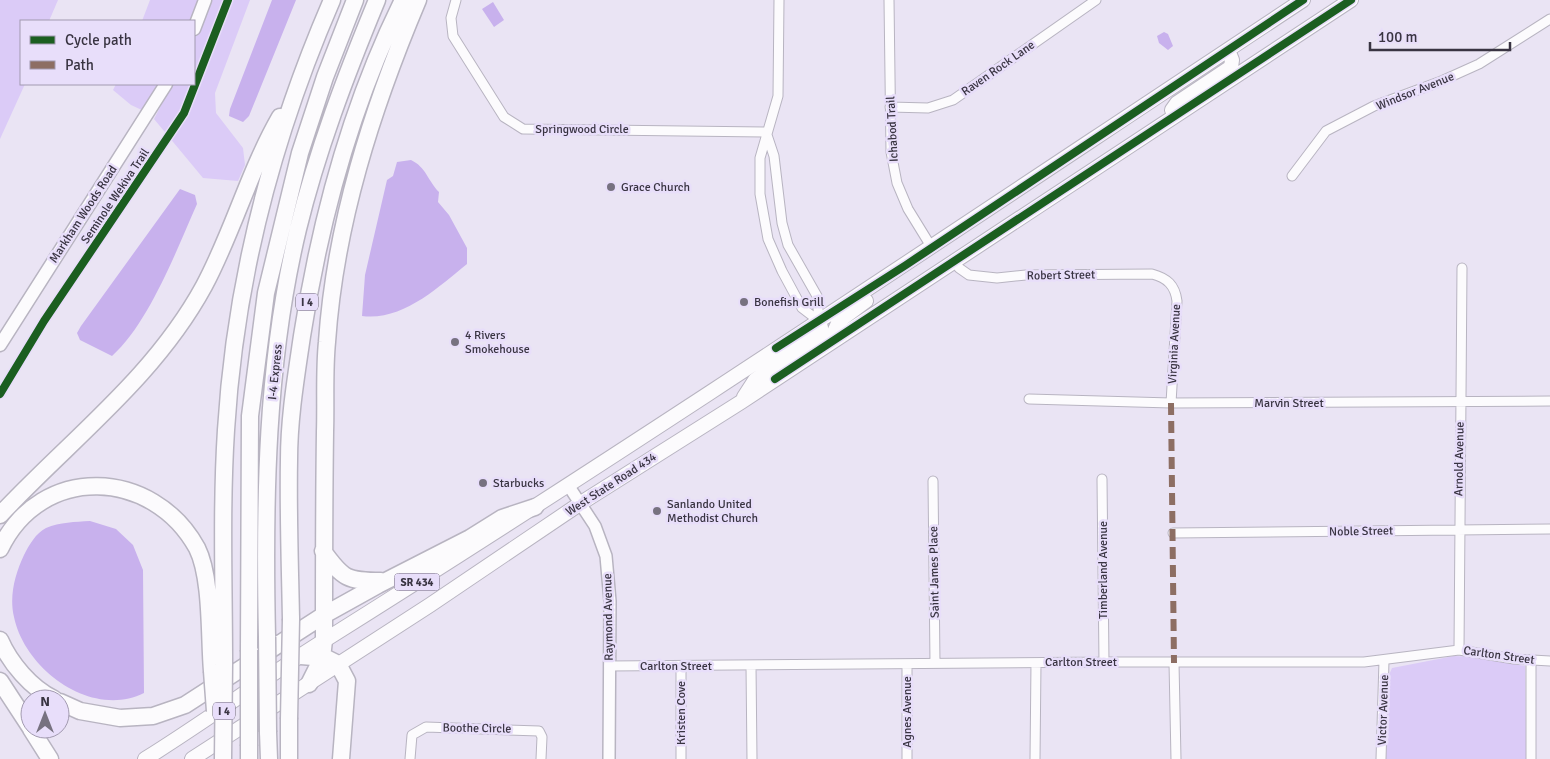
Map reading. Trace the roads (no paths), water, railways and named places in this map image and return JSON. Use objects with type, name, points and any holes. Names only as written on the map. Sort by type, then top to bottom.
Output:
[{"type":"highway","name":"I 4","points":[[223,759],[218,667],[226,429],[234,351],[244,283],[258,215],[294,93],[332,0]]},
{"type":"highway","name":"I-4 Express","points":[[249,752],[250,416],[266,293],[300,153],[325,77],[355,0]]},
{"type":"highway","name":"I-4 Express","points":[[268,759],[267,464],[273,374],[298,230],[322,148],[348,70],[377,0]]},
{"type":"highway","name":"I 4","points":[[289,759],[291,619],[288,459],[294,392],[309,288],[320,231],[363,94],[403,0]]},
{"type":"highway","points":[[309,684],[322,658],[324,640],[323,551],[327,342],[346,210],[378,104],[418,0]]},
{"type":"highway","points":[[0,515],[31,482],[117,400],[145,370],[173,334],[204,286],[264,145],[294,93]]},
{"type":"highway","points":[[0,549],[6,535],[26,513],[48,498],[79,487],[101,485],[144,496],[165,508],[182,525],[197,549],[205,569],[218,667]]},
{"type":"highway","points":[[70,706],[80,711],[120,718],[154,716],[185,705],[324,615],[502,518],[535,507]]},
{"type":"highway","points":[[323,551],[341,573],[352,580],[383,582]]},
{"type":"highway","points":[[0,640],[5,651],[23,675],[41,689]]},
{"type":"highway","points":[[301,656],[322,658],[338,664],[347,681],[341,759]]},
{"type":"highway","points":[[0,682],[20,712]]},
{"type":"highway","points":[[38,739],[50,759]]},
{"type":"main road","points":[[195,26],[205,0]]},
{"type":"main road","name":"SR 434","points":[[145,759],[324,640],[535,507],[932,248],[1303,0]]},
{"type":"main road","name":"SR 434","points":[[737,404],[954,259],[1351,0]]},
{"type":"main road","points":[[1164,123],[1177,103],[1231,67],[1232,60],[1228,50]]},
{"type":"main road","name":"Markham Woods Road","points":[[0,345],[165,85]]},
{"type":"main road","points":[[829,342],[839,321],[884,288],[906,265]]},
{"type":"main road","points":[[737,404],[755,380],[816,338],[821,328],[819,321]]},
{"type":"main road","name":"West State Road 434","points":[[338,664],[581,503],[737,404]]},
{"type":"main road","name":"SR 434","points":[[192,759],[338,664]]},
{"type":"street","name":"Springwood Circle","points":[[456,0],[451,18],[453,36],[504,117],[523,129],[766,132]]},
{"type":"street","points":[[779,0],[778,96],[760,158],[760,194],[768,239],[802,308],[819,321]]},
{"type":"street","name":"Ichabod Trail","points":[[889,0],[891,152],[897,182],[908,210],[932,248]]},
{"type":"street","name":"Raven Rock Lane","points":[[890,107],[928,108],[953,100],[1096,0]]},
{"type":"street","name":"Windsor Avenue","points":[[1292,176],[1326,130],[1374,106],[1479,64],[1550,19]]},
{"type":"street","points":[[766,132],[774,156],[782,223],[788,246],[817,296],[819,321]]},
{"type":"street","name":"Robert Street","points":[[954,259],[959,268],[969,275],[997,278],[1026,275],[1152,274],[1164,277],[1172,286]]},
{"type":"street","name":"Arnold Avenue","points":[[1459,650],[1462,268]]},
{"type":"street","name":"Virginia Avenue","points":[[1172,286],[1177,301],[1172,403]]},
{"type":"street","name":"Marvin Street","points":[[1029,399],[1172,403],[1550,401]]},
{"type":"street","name":"Timberland Avenue","points":[[1102,479],[1104,662]]},
{"type":"street","name":"Saint James Place","points":[[933,481],[935,663]]},
{"type":"street","name":"Raymond Avenue","points":[[568,485],[595,526],[606,556],[610,601],[609,759]]},
{"type":"street","name":"Noble Street","points":[[1173,533],[1550,529]]},
{"type":"street","name":"Carlton Street","points":[[609,666],[1384,661],[1459,650],[1550,662]]},
{"type":"street","name":"Victor Avenue","points":[[1381,759],[1384,661]]},
{"type":"street","points":[[1531,661],[1531,759]]},
{"type":"street","points":[[1035,759],[1036,663]]},
{"type":"street","points":[[1174,663],[1176,759]]},
{"type":"street","name":"Agnes Avenue","points":[[907,664],[907,759]]},
{"type":"street","name":"Kristen Cove","points":[[681,666],[681,759]]},
{"type":"street","points":[[751,666],[752,759]]},
{"type":"street","name":"Boothe Circle","points":[[410,759],[412,735],[426,727],[539,731],[542,738],[541,759]]},
{"type":"place","name":"Grace Church","points":[[611,187]]},
{"type":"place","name":"Bonefish Grill","points":[[744,302]]},
{"type":"place","name":"4 Rivers Smokehouse","points":[[455,342]]},
{"type":"place","name":"Starbucks","points":[[483,483]]},
{"type":"place","name":"Sanlando United Methodist Church","points":[[657,511]]}]
